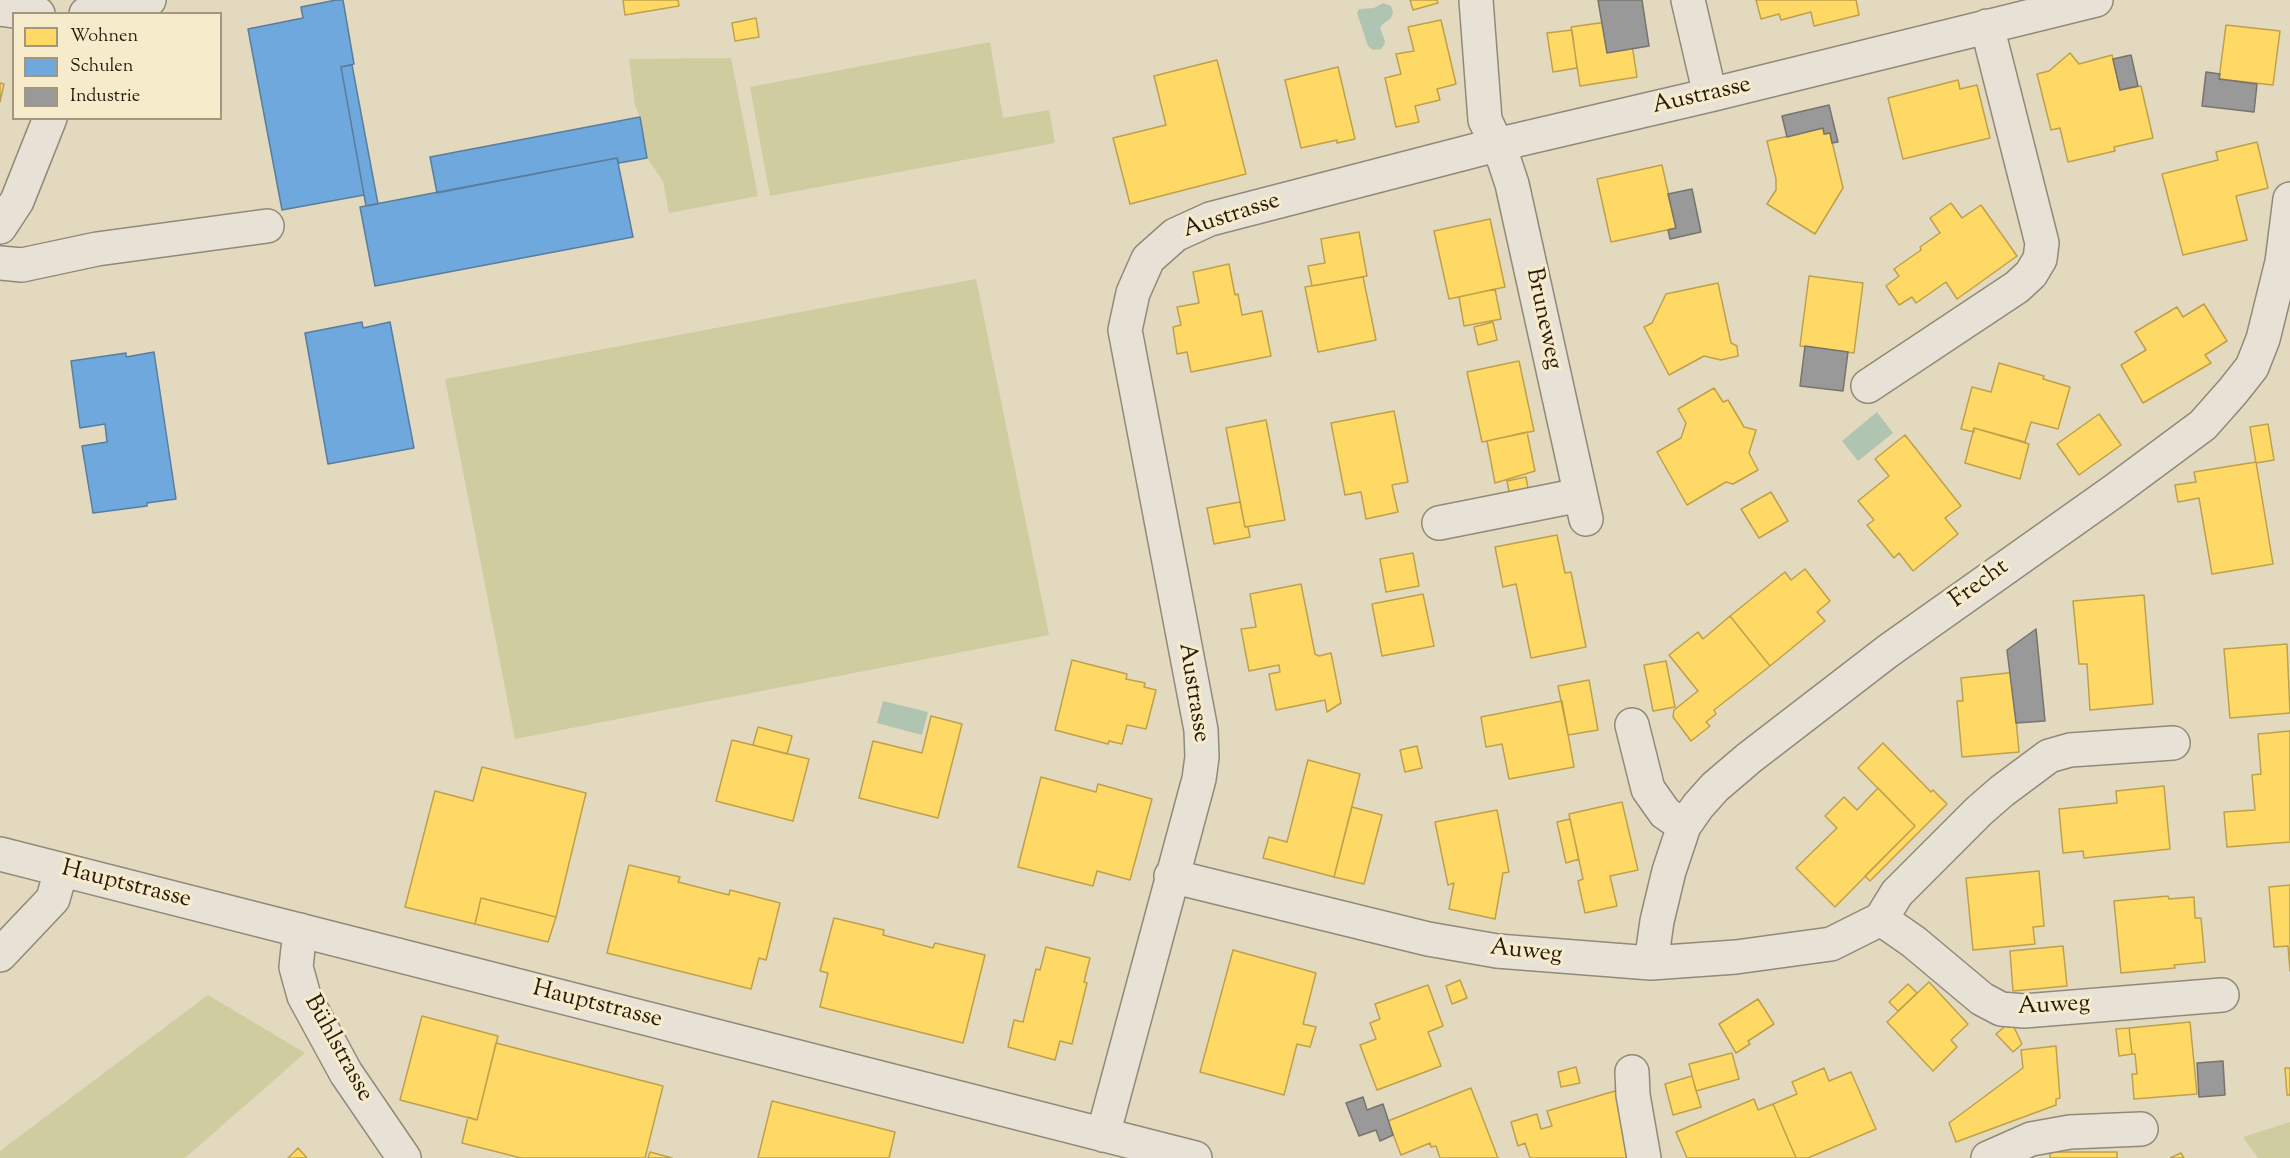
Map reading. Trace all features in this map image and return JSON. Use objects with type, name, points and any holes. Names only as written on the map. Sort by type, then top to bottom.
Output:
[{"type":"street","points":[[95,12],[149,0]]},
{"type":"street","name":"Bruneweg","points":[[1439,523],[1583,507],[1512,184],[1504,160],[1485,120],[1476,0]]},
{"type":"street","points":[[1688,0],[1710,95]]},
{"type":"street","name":"Austrasse","points":[[1103,1135],[1203,757],[1202,739],[1125,330],[1133,293],[1148,259],[1175,235],[1210,219],[1496,145],[2096,0]]},
{"type":"street","points":[[0,9],[23,12]]},
{"type":"street","points":[[1868,386],[2017,287],[2031,274],[2040,259],[2042,243],[1988,26]]},
{"type":"street","points":[[0,227],[17,201],[49,120]]},
{"type":"street","name":"Frecht","points":[[1651,963],[1664,891],[1684,826],[1715,787],[1887,651],[2114,491],[2202,425],[2233,391],[2252,367],[2263,339],[2282,262],[2290,199]]},
{"type":"street","points":[[0,263],[22,265],[97,249],[267,226]]},
{"type":"street","points":[[1632,725],[1648,789],[1665,813],[1684,826]]},
{"type":"street","points":[[1881,919],[1897,893],[1979,811],[2002,790],[2049,756],[2070,750],[2172,743]]},
{"type":"street","name":"Hauptstrasse","points":[[0,854],[1194,1158]]},
{"type":"street","points":[[0,955],[53,899],[62,870]]},
{"type":"street","name":"Auweg","points":[[1171,876],[1428,939],[1497,951],[1651,963],[1736,957],[1831,945],[1881,919],[1914,942],[1982,999],[2001,1009],[2024,1011],[2222,995]]},
{"type":"street","name":"Bühlstrasse","points":[[300,930],[296,967],[304,996],[346,1073],[404,1158]]},
{"type":"street","points":[[1632,1072],[1633,1095],[1644,1158]]},
{"type":"street","points":[[1988,1158],[2031,1139],[2070,1132],[2141,1129]]},
{"type":"shaded area","points":[[1383,3],[1391,6],[1393,13],[1380,28],[1385,41],[1384,45],[1381,49],[1373,50],[1368,46],[1357,13],[1359,9],[1374,8]]},
{"type":"shaded area","points":[[990,42],[1003,118],[1049,110],[1055,143],[770,196],[750,87]]},
{"type":"shaded area","points":[[731,58],[758,196],[669,213],[663,181],[647,158],[640,117],[635,105],[629,59]]},
{"type":"shaded area","points":[[976,279],[1049,635],[515,739],[445,379]]},
{"type":"shaded area","points":[[1877,412],[1893,433],[1858,461],[1842,441]]},
{"type":"shaded area","points":[[883,701],[928,712],[922,735],[877,723]]},
{"type":"shaded area","points":[[208,995],[305,1053],[185,1158],[0,1158],[0,1151]]},
{"type":"shaded area","points":[[2290,1122],[2290,1158],[2258,1158],[2243,1137]]},
{"type":"building: Wohnen","points":[[623,0],[678,0],[679,6],[625,15]]},
{"type":"building: Wohnen","points":[[1410,0],[1437,0],[1438,3],[1413,10]]},
{"type":"building: Wohnen","points":[[1756,0],[1856,0],[1859,15],[1814,26],[1811,12],[1781,20],[1779,14],[1761,19]]},
{"type":"building: Wohnen","points":[[756,18],[759,37],[735,41],[732,23]]},
{"type":"building: Wohnen","points":[[1628,19],[1637,77],[1580,86],[1571,27]]},
{"type":"building: Wohnen","points":[[1441,20],[1456,84],[1437,89],[1440,100],[1415,106],[1419,122],[1396,127],[1385,78],[1401,74],[1396,54],[1414,51],[1408,27]]},
{"type":"building: Wohnen","points":[[2226,25],[2280,31],[2273,85],[2219,79]]},
{"type":"building: Wohnen","points":[[1572,30],[1577,68],[1553,72],[1547,33]]},
{"type":"building: Wohnen","points":[[2070,53],[2079,64],[2112,55],[2120,90],[2141,86],[2153,138],[2114,147],[2115,151],[2068,162],[2060,128],[2051,130],[2037,74],[2049,71]]},
{"type":"building: Wohnen","points":[[1217,60],[1246,174],[1130,204],[1113,138],[1166,125],[1154,76]]},
{"type":"building: Wohnen","points":[[1338,67],[1355,139],[1337,143],[1337,140],[1301,148],[1285,80]]},
{"type":"building: Wohnen","points":[[1958,80],[1960,89],[1977,85],[1990,138],[1903,159],[1888,98]]},
{"type":"building: Wohnen","points":[[0,83],[4,84],[0,102]]},
{"type":"building: Wohnen","points":[[1823,128],[1824,134],[1830,133],[1843,188],[1815,234],[1767,204],[1776,190],[1776,179],[1767,141]]},
{"type":"building: Wohnen","points":[[2257,142],[2268,188],[2236,196],[2247,240],[2183,255],[2162,174],[2218,160],[2216,152]]},
{"type":"building: Wohnen","points":[[1662,165],[1676,228],[1611,242],[1597,179]]},
{"type":"building: Wohnen","points":[[1951,203],[1962,218],[1981,205],[2017,256],[1957,299],[1946,282],[1916,303],[1912,297],[1899,305],[1886,286],[1899,276],[1894,269],[1940,233],[1930,218]]},
{"type":"building: Wohnen","points":[[1490,219],[1505,287],[1449,299],[1434,231]]},
{"type":"building: Wohnen","points":[[1359,232],[1367,276],[1312,286],[1308,266],[1325,263],[1321,239]]},
{"type":"building: Wohnen","points":[[1229,264],[1235,295],[1238,294],[1242,315],[1262,311],[1271,356],[1191,372],[1187,352],[1177,354],[1173,327],[1181,325],[1177,307],[1199,303],[1193,272]]},
{"type":"building: Wohnen","points":[[1809,276],[1863,283],[1854,353],[1800,346]]},
{"type":"building: Wohnen","points":[[1363,277],[1376,340],[1318,352],[1305,287]]},
{"type":"building: Wohnen","points":[[1718,283],[1731,343],[1737,346],[1738,356],[1721,360],[1704,356],[1669,375],[1644,327],[1652,323],[1666,294]]},
{"type":"building: Wohnen","points":[[1495,289],[1501,319],[1464,326],[1459,297]]},
{"type":"building: Wohnen","points":[[2204,304],[2227,341],[2205,355],[2211,363],[2143,403],[2121,365],[2146,350],[2135,332],[2177,307],[2183,317]]},
{"type":"building: Wohnen","points":[[1493,322],[1497,340],[1478,345],[1474,327]]},
{"type":"building: Wohnen","points":[[1519,361],[1534,431],[1482,442],[1467,372]]},
{"type":"building: Wohnen","points":[[1999,363],[2044,376],[2043,379],[2070,387],[2058,429],[2031,422],[2025,442],[1974,428],[1974,432],[1961,429],[1972,387],[1991,392]]},
{"type":"building: Wohnen","points":[[1714,388],[1723,402],[1728,400],[1744,427],[1756,430],[1749,453],[1758,470],[1733,484],[1726,482],[1687,505],[1657,452],[1681,438],[1686,423],[1678,409]]},
{"type":"building: Wohnen","points":[[1394,411],[1408,482],[1392,485],[1398,512],[1366,519],[1361,492],[1345,495],[1331,423]]},
{"type":"building: Wohnen","points":[[2099,414],[2121,445],[2079,475],[2057,444]]},
{"type":"building: Wohnen","points":[[1266,420],[1285,520],[1245,527],[1226,428]]},
{"type":"building: Wohnen","points":[[2268,424],[2274,460],[2256,463],[2250,427]]},
{"type":"building: Wohnen","points":[[1974,428],[2029,444],[2020,479],[1965,463]]},
{"type":"building: Wohnen","points":[[1527,432],[1535,471],[1495,483],[1487,441]]},
{"type":"building: Wohnen","points":[[1905,435],[1961,506],[1945,518],[1958,534],[1913,571],[1899,553],[1894,558],[1867,525],[1874,520],[1858,501],[1889,476],[1875,459]]},
{"type":"building: Wohnen","points":[[2256,462],[2273,564],[2212,574],[2199,498],[2178,502],[2175,485],[2196,482],[2194,472]]},
{"type":"building: Wohnen","points":[[1526,477],[1529,494],[1510,497],[1507,481]]},
{"type":"building: Wohnen","points":[[1771,492],[1788,521],[1759,538],[1741,509]]},
{"type":"building: Wohnen","points":[[1240,502],[1245,527],[1248,527],[1250,537],[1214,544],[1207,508]]},
{"type":"building: Wohnen","points":[[1557,535],[1565,573],[1571,572],[1586,647],[1531,658],[1516,584],[1503,587],[1495,547]]},
{"type":"building: Wohnen","points":[[1413,553],[1419,586],[1386,592],[1380,559]]},
{"type":"building: Wohnen","points":[[1805,569],[1830,601],[1817,612],[1825,621],[1770,666],[1730,616],[1785,572],[1791,580]]},
{"type":"building: Wohnen","points":[[1301,584],[1315,654],[1319,656],[1331,653],[1341,703],[1327,712],[1325,700],[1276,710],[1269,674],[1280,672],[1279,665],[1249,671],[1241,629],[1256,627],[1250,594]]},
{"type":"building: Wohnen","points":[[1423,594],[1434,646],[1382,656],[1372,604]]},
{"type":"building: Wohnen","points":[[2144,595],[2153,704],[2090,710],[2087,664],[2079,664],[2073,601]]},
{"type":"building: Wohnen","points":[[1730,616],[1770,666],[1714,710],[1716,714],[1706,722],[1710,726],[1691,741],[1673,717],[1674,710],[1698,691],[1669,655],[1698,632],[1703,639]]},
{"type":"building: Wohnen","points":[[2287,644],[2290,713],[2230,718],[2224,649]]},
{"type":"building: Wohnen","points":[[1072,660],[1127,674],[1126,679],[1145,683],[1144,687],[1156,690],[1146,729],[1127,725],[1122,744],[1109,741],[1108,744],[1055,730]]},
{"type":"building: Wohnen","points":[[1666,661],[1675,707],[1653,711],[1644,665]]},
{"type":"building: Wohnen","points":[[2017,672],[2021,708],[2015,708],[2019,752],[1962,757],[1957,701],[1963,701],[1961,678]]},
{"type":"building: Wohnen","points":[[1589,680],[1598,730],[1568,735],[1558,686]]},
{"type":"building: Wohnen","points":[[1562,701],[1574,767],[1509,779],[1502,744],[1486,747],[1481,717]]},
{"type":"building: Wohnen","points":[[931,716],[962,724],[938,818],[859,798],[873,741],[922,753]]},
{"type":"building: Wohnen","points":[[758,727],[792,736],[787,754],[753,745]]},
{"type":"building: Wohnen","points":[[2290,731],[2290,842],[2227,847],[2224,812],[2255,810],[2252,775],[2261,774],[2258,734]]},
{"type":"building: Wohnen","points":[[732,740],[809,759],[793,821],[716,801]]},
{"type":"building: Wohnen","points":[[1883,743],[1931,792],[1933,790],[1947,804],[1870,881],[1865,876],[1915,826],[1858,768]]},
{"type":"building: Wohnen","points":[[1417,746],[1422,768],[1405,772],[1400,750]]},
{"type":"building: Wohnen","points":[[1308,760],[1360,774],[1334,877],[1263,858],[1269,837],[1287,842]]},
{"type":"building: Wohnen","points":[[482,767],[586,793],[556,917],[481,898],[475,924],[405,907],[435,791],[473,801]]},
{"type":"building: Wohnen","points":[[1041,777],[1096,792],[1098,784],[1152,799],[1130,880],[1097,871],[1093,886],[1018,867]]},
{"type":"building: Wohnen","points":[[2164,786],[2170,849],[2084,858],[2083,851],[2063,853],[2059,809],[2117,803],[2116,791]]},
{"type":"building: Wohnen","points":[[1878,788],[1915,826],[1835,907],[1796,868],[1837,828],[1825,816],[1844,797],[1857,810]]},
{"type":"building: Wohnen","points":[[1622,802],[1638,870],[1610,876],[1617,906],[1585,913],[1578,881],[1583,879],[1569,814]]},
{"type":"building: Wohnen","points":[[1352,807],[1382,815],[1364,884],[1334,877]]},
{"type":"building: Wohnen","points":[[1497,810],[1509,872],[1503,873],[1495,919],[1449,909],[1454,883],[1448,885],[1435,822]]},
{"type":"building: Wohnen","points":[[1570,819],[1579,859],[1566,863],[1557,822]]},
{"type":"building: Wohnen","points":[[629,865],[680,877],[678,882],[729,895],[730,890],[780,903],[766,960],[759,958],[751,989],[607,953]]},
{"type":"building: Wohnen","points":[[2039,871],[2044,926],[2033,927],[2035,944],[1973,950],[1966,878]]},
{"type":"building: Wohnen","points":[[2290,885],[2290,971],[2288,946],[2274,947],[2269,887]]},
{"type":"building: Wohnen","points":[[2168,896],[2169,899],[2194,897],[2195,918],[2201,918],[2205,962],[2174,965],[2175,968],[2121,973],[2114,901]]},
{"type":"building: Wohnen","points":[[481,898],[556,917],[548,942],[475,924]]},
{"type":"building: Wohnen","points":[[834,918],[884,930],[883,935],[933,948],[935,943],[985,955],[963,1043],[820,1007],[828,973],[820,971]]},
{"type":"building: Wohnen","points":[[2063,946],[2067,986],[2013,991],[2010,951]]},
{"type":"building: Wohnen","points":[[1046,947],[1090,958],[1084,982],[1087,983],[1072,1044],[1060,1041],[1055,1060],[1008,1047],[1014,1020],[1023,1022],[1036,969],[1040,970]]},
{"type":"building: Wohnen","points":[[1233,950],[1316,973],[1303,1024],[1316,1027],[1310,1047],[1297,1044],[1284,1095],[1200,1072]]},
{"type":"building: Wohnen","points":[[1460,980],[1467,998],[1452,1004],[1446,986]]},
{"type":"building: Wohnen","points":[[1929,982],[1968,1024],[1951,1040],[1957,1047],[1933,1071],[1887,1022]]},
{"type":"building: Wohnen","points":[[1908,984],[1917,993],[1898,1011],[1889,1002]]},
{"type":"building: Wohnen","points":[[1428,985],[1443,1026],[1428,1032],[1441,1066],[1377,1090],[1360,1045],[1376,1039],[1370,1023],[1380,1019],[1375,1004]]},
{"type":"building: Wohnen","points":[[1758,999],[1774,1024],[1748,1041],[1750,1044],[1736,1053],[1719,1024]]},
{"type":"building: Wohnen","points":[[422,1016],[498,1036],[477,1120],[400,1100]]},
{"type":"building: Wohnen","points":[[2011,1021],[2022,1044],[2013,1052],[1996,1034]]},
{"type":"building: Wohnen","points":[[2190,1022],[2197,1094],[2134,1099],[2132,1074],[2137,1074],[2129,1028]]},
{"type":"building: Wohnen","points":[[2129,1028],[2132,1054],[2119,1056],[2116,1029]]},
{"type":"building: Wohnen","points":[[496,1043],[663,1086],[645,1158],[521,1158],[462,1143],[468,1117],[477,1120]]},
{"type":"building: Wohnen","points":[[2056,1046],[2060,1098],[2056,1099],[2056,1105],[1956,1142],[1949,1123],[2023,1068],[2021,1050]]},
{"type":"building: Wohnen","points":[[1732,1053],[1739,1079],[1696,1091],[1689,1064]]},
{"type":"building: Wohnen","points":[[1576,1067],[1580,1083],[1561,1087],[1558,1072]]},
{"type":"building: Wohnen","points":[[1824,1068],[1829,1081],[1851,1072],[1876,1129],[1808,1158],[1796,1158],[1773,1104],[1797,1094],[1792,1082]]},
{"type":"building: Wohnen","points":[[2285,1068],[2290,1068],[2290,1095],[2287,1095]]},
{"type":"building: Wohnen","points":[[1692,1076],[1701,1107],[1673,1115],[1665,1084]]},
{"type":"building: Wohnen","points":[[1471,1088],[1498,1158],[1440,1158],[1436,1146],[1431,1147],[1430,1143],[1401,1155],[1388,1121]]},
{"type":"building: Wohnen","points":[[1615,1091],[1635,1158],[1530,1158],[1525,1143],[1518,1146],[1511,1122],[1537,1114],[1541,1129],[1552,1126],[1547,1111]]},
{"type":"building: Wohnen","points":[[1754,1099],[1758,1110],[1773,1104],[1796,1158],[1687,1158],[1676,1132]]},
{"type":"building: Wohnen","points":[[772,1101],[895,1132],[889,1158],[758,1158]]},
{"type":"building: Wohnen","points":[[298,1148],[307,1158],[288,1158]]},
{"type":"building: Wohnen","points":[[650,1152],[672,1158],[648,1158]]},
{"type":"building: Wohnen","points":[[2050,1152],[2117,1152],[2117,1158],[2050,1158]]},
{"type":"building: Wohnen","points":[[2181,1153],[2184,1158],[2170,1158]]},
{"type":"building: Schulen","points":[[343,0],[354,64],[341,67],[364,195],[282,210],[248,29],[303,18],[301,7]]},
{"type":"building: Schulen","points":[[352,65],[378,204],[366,206],[341,67]]},
{"type":"building: Schulen","points":[[640,117],[647,158],[619,163],[617,158],[437,193],[430,157]]},
{"type":"building: Schulen","points":[[617,158],[633,237],[375,286],[360,207]]},
{"type":"building: Schulen","points":[[362,322],[363,328],[390,322],[414,448],[328,464],[305,333]]},
{"type":"building: Schulen","points":[[154,352],[176,499],[147,503],[147,506],[93,513],[82,446],[107,442],[105,424],[80,428],[71,361],[126,353],[126,357]]},
{"type":"building: Industrie","points":[[1598,0],[1642,0],[1649,46],[1607,53]]},
{"type":"building: Industrie","points":[[2131,55],[2138,86],[2120,90],[2113,59]]},
{"type":"building: Industrie","points":[[2206,72],[2220,74],[2219,79],[2257,84],[2254,112],[2202,106]]},
{"type":"building: Industrie","points":[[1829,105],[1838,142],[1832,143],[1830,133],[1824,134],[1823,128],[1787,137],[1782,116]]},
{"type":"building: Industrie","points":[[1692,189],[1701,232],[1670,239],[1668,230],[1676,228],[1668,194]]},
{"type":"building: Industrie","points":[[1805,346],[1848,352],[1843,391],[1800,386]]},
{"type":"building: Industrie","points":[[2036,629],[2045,721],[2016,723],[2007,650]]},
{"type":"building: Industrie","points":[[2223,1061],[2225,1095],[2199,1097],[2197,1063]]},
{"type":"building: Industrie","points":[[1363,1097],[1367,1110],[1383,1104],[1393,1135],[1380,1141],[1376,1130],[1359,1136],[1346,1103]]}]
